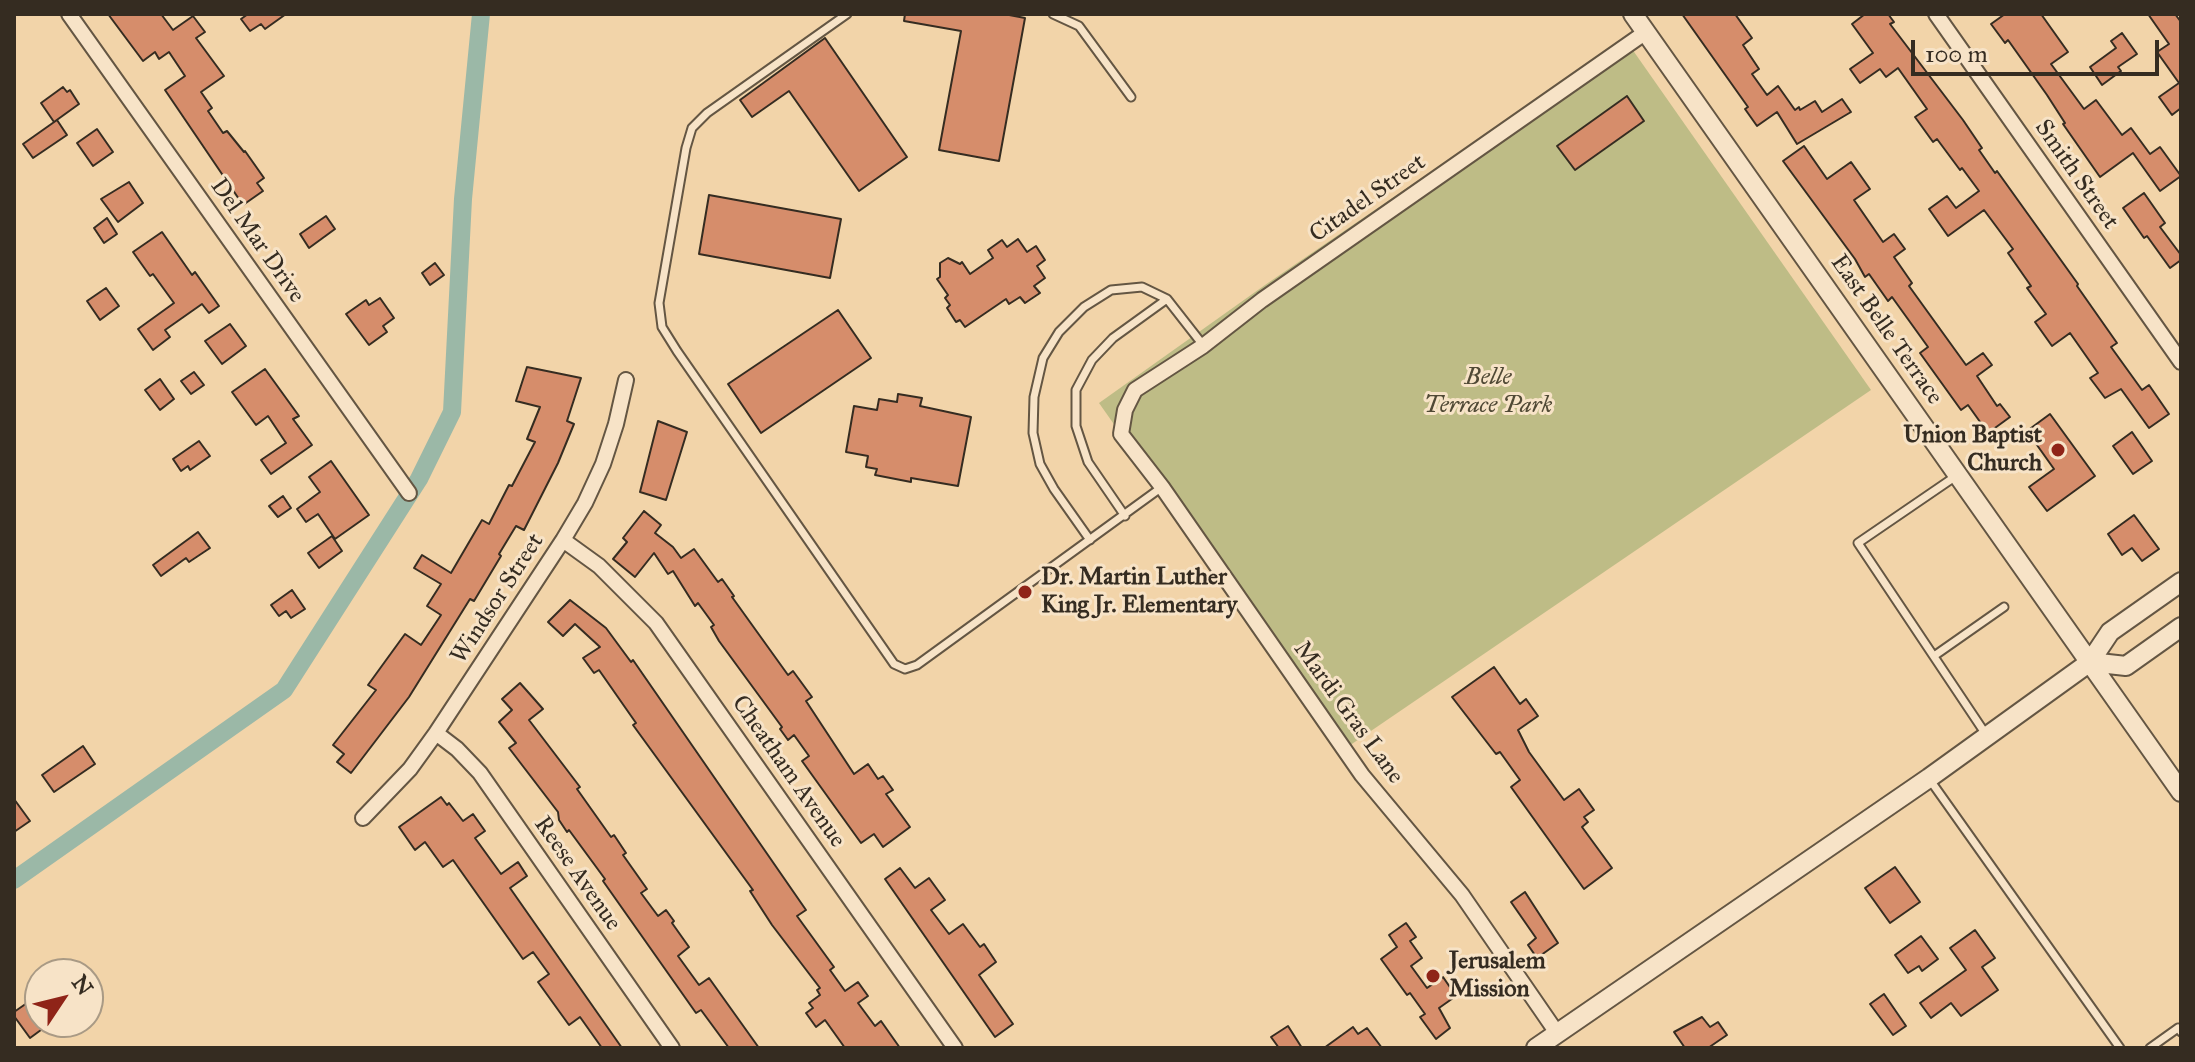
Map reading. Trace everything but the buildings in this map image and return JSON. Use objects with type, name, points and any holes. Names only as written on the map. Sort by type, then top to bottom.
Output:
[{"type":"street","name":"Del Mar Drive","points":[[69,14],[409,493]]},
{"type":"street","name":"East Belle Terrace","points":[[1633,14],[2181,792]]},
{"type":"street","name":"Smith Street","points":[[1936,14],[2181,362]]},
{"type":"street","name":"Citadel Street","points":[[1125,410],[1135,390],[1203,346],[1262,300],[1646,32]]},
{"type":"street","name":"Windsor Street","points":[[363,818],[410,769],[436,733],[563,540],[603,464],[626,380]]},
{"type":"street","name":"Mardi Gras Lane","points":[[1125,410],[1121,434],[1162,487],[1362,775],[1462,895],[1557,1033]]},
{"type":"street","name":"Cheatham Avenue","points":[[563,540],[599,566],[656,623],[955,1048]]},
{"type":"street","points":[[1536,1048],[1929,778],[2090,662],[2110,632],[2181,582]]},
{"type":"street","points":[[2090,662],[2126,666],[2181,627]]},
{"type":"street","name":"Reese Avenue","points":[[436,733],[480,773],[672,1048]]},
{"type":"lane","points":[[847,14],[707,113],[692,128],[659,303],[662,327],[894,664],[905,669],[917,665],[1162,487]]},
{"type":"lane","points":[[1053,14],[1079,26],[1131,97]]},
{"type":"lane","points":[[1090,540],[1040,464],[1033,433],[1034,397],[1043,358],[1059,332],[1084,307],[1111,290],[1142,287],[1167,299],[1203,346]]},
{"type":"lane","points":[[1125,516],[1088,462],[1076,426],[1076,390],[1092,360],[1113,338],[1167,299]]},
{"type":"lane","points":[[1958,474],[1858,543],[1987,736]]},
{"type":"lane","points":[[1934,656],[2004,607]]},
{"type":"lane","points":[[1929,778],[2120,1048]]},
{"type":"lane","points":[[2150,1048],[2178,1028],[2181,1032]]},
{"type":"green space","name":"Belle Terrace Park","points":[[1625,39],[1871,390],[1343,750],[1099,403],[1265,285]]},
{"type":"waterway","points":[[14,880],[284,690],[419,479],[452,412],[463,199],[481,14]]},
{"type":"place","name":"Union Baptist Church","points":[[2058,450]]},
{"type":"place","name":"Dr. Martin Luther King Jr. Elementary","points":[[1025,592]]},
{"type":"place","name":"Jerusalem Mission","points":[[1433,976]]}]
